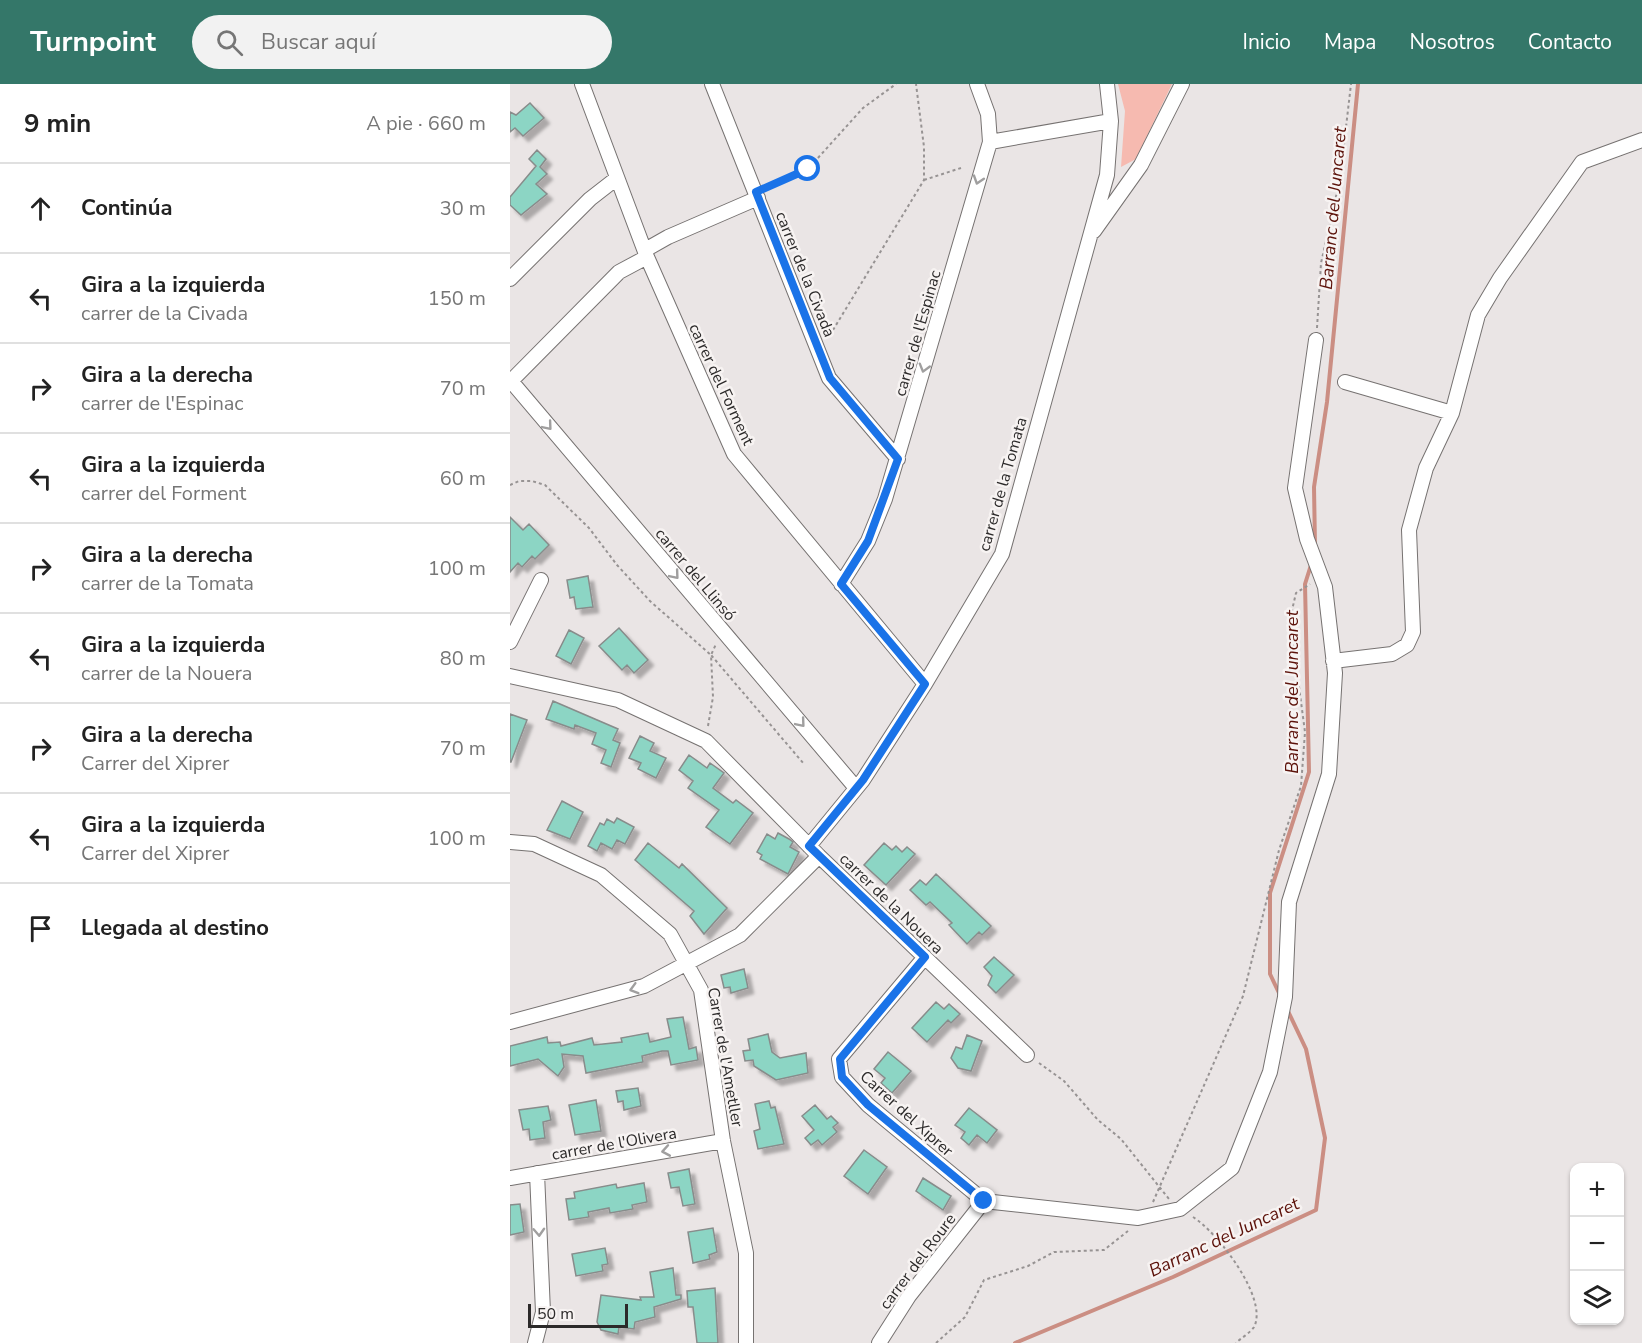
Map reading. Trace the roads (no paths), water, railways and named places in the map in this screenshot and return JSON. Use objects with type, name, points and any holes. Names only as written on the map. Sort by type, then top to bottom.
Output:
[{"type":"street","name":"carrer del Forment","points":[[582,84],[646,254],[734,454],[925,684]]},
{"type":"street","name":"carrer de la Civada","points":[[712,84],[830,378],[898,459]]},
{"type":"street","name":"carrer de l'Espinac","points":[[841,584],[868,541],[898,459],[990,142],[988,114],[977,84]]},
{"type":"street","name":"carrer de la Tomata","points":[[510,1022],[644,986],[740,935],[814,851],[925,684],[1002,554],[1107,175],[1111,121],[1107,84]]},
{"type":"street","points":[[1088,239],[1131,181],[1182,84]]},
{"type":"street","points":[[990,142],[1111,121]]},
{"type":"street","points":[[1334,661],[1392,654],[1407,645],[1413,632],[1409,530],[1426,468],[1452,413],[1478,315],[1500,278],[1582,162],[1642,140]]},
{"type":"street","points":[[1107,175],[1131,181]]},
{"type":"street","points":[[510,279],[590,199],[617,178]]},
{"type":"street","points":[[511,382],[619,272],[668,237],[757,195]]},
{"type":"street","points":[[984,1201],[1138,1218],[1180,1209],[1232,1168],[1270,1072],[1285,997],[1289,902],[1329,774],[1334,661],[1325,586],[1307,539],[1295,488],[1316,340]]},
{"type":"street","name":"carrer del Llinsó","points":[[511,382],[856,788]]},
{"type":"street","points":[[1345,382],[1452,413]]},
{"type":"street","points":[[510,642],[541,580]]},
{"type":"street","name":"carrer de la Nouera","points":[[510,676],[618,700],[706,741],[814,851],[1027,1054]]},
{"type":"street","name":"Carrer de l'Ametller","points":[[510,842],[534,844],[601,875],[670,934],[701,990],[723,1141],[746,1253],[746,1343]]},
{"type":"street","name":"Carrer del Xiprer","points":[[925,957],[840,1059],[842,1077],[868,1105],[984,1201]]},
{"type":"street","name":"carrer de l'Olivera","points":[[510,1178],[723,1141]]},
{"type":"street","points":[[535,1343],[543,1312],[537,1173]]},
{"type":"street","name":"carrer del Roure","points":[[879,1343],[909,1296],[984,1201]]},
{"type":"waterway","name":"Barranc del Juncaret","points":[[1315,546],[1314,487],[1327,402],[1358,84]]},
{"type":"waterway","name":"Barranc del Juncaret","points":[[1280,995],[1270,974],[1270,893],[1309,772],[1305,584],[1311,565]]},
{"type":"waterway","name":"Barranc del Juncaret","points":[[1015,1343],[1173,1277],[1316,1210],[1325,1138],[1306,1049],[1287,1009]]}]
